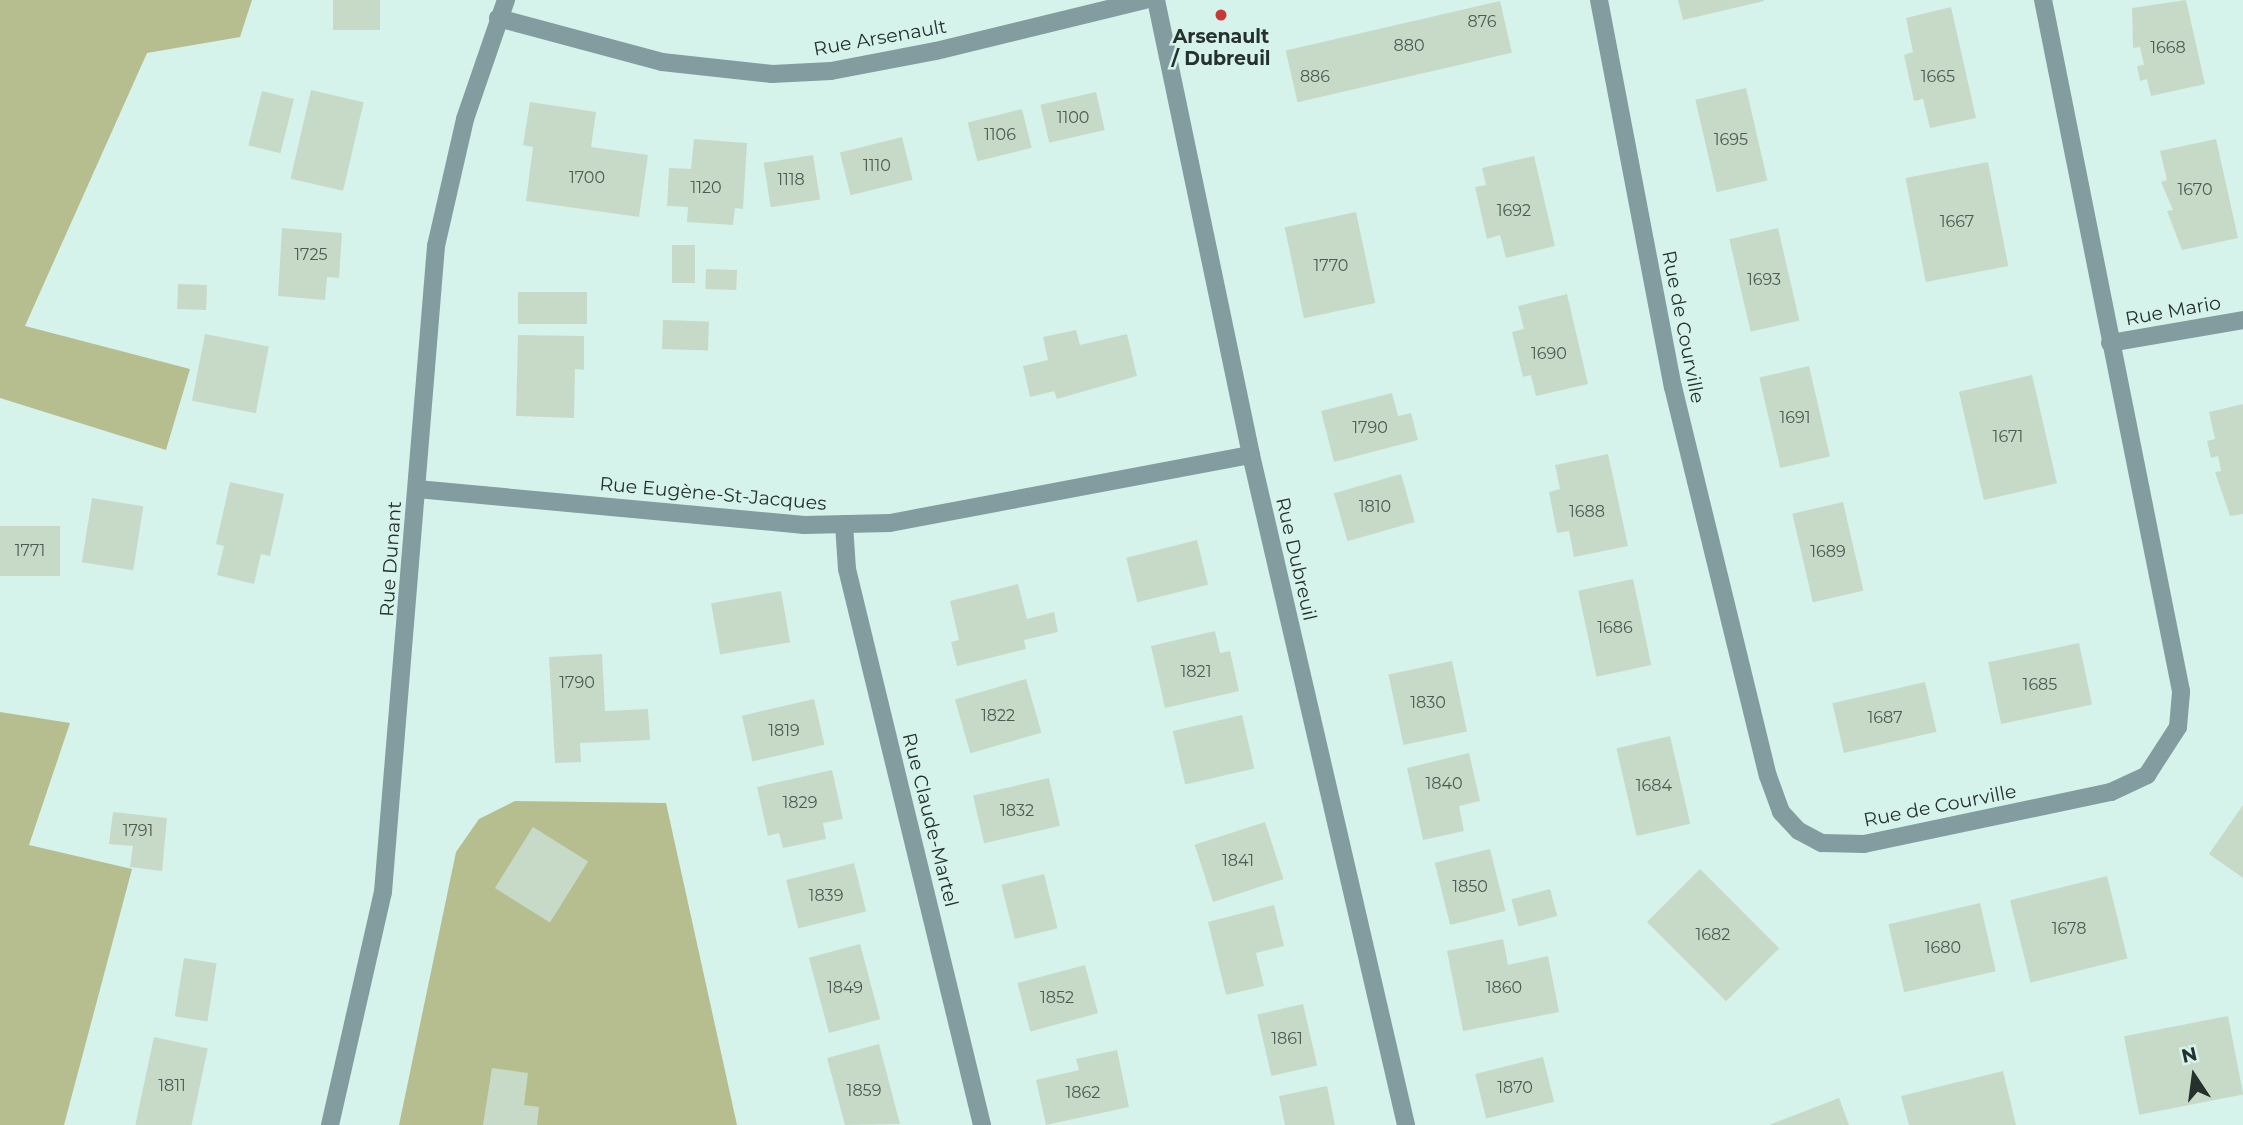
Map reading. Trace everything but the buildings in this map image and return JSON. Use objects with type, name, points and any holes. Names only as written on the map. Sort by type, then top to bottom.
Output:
[{"type":"street","name":"Rue Dunant","points":[[330,1125],[383,892],[436,246],[465,119],[506,0]]},
{"type":"street","name":"Rue Arsenault","points":[[498,18],[662,62],[772,74],[831,71],[936,51],[1145,0]]},
{"type":"street","name":"Rue Dubreuil","points":[[1156,0],[1251,455],[1406,1125]]},
{"type":"street","name":"Rue de Courville","points":[[1599,0],[1672,387],[1768,776],[1781,812],[1799,831],[1822,843],[1864,844],[2111,792],[2147,775],[2166,755],[2178,727],[2181,691],[2043,0]]},
{"type":"street","name":"Rue Mario","points":[[2110,343],[2243,320]]},
{"type":"street","name":"Rue Eugène-St-Jacques","points":[[417,489],[844,524],[958,512],[1251,455]]},
{"type":"street","name":"Rue Claude-Martel","points":[[844,524],[848,569],[982,1125]]},
{"type":"green space","points":[[0,0],[252,0],[240,37],[147,53],[25,326],[190,369],[166,450],[0,398]]},
{"type":"green space","points":[[0,712],[70,723],[29,845],[132,869],[64,1125],[0,1125]]},
{"type":"green space","points":[[515,801],[666,803],[737,1125],[399,1125],[456,852],[479,819]]},
{"type":"place","name":"Arsenault / Dubreuil","points":[[1221,15]]}]
